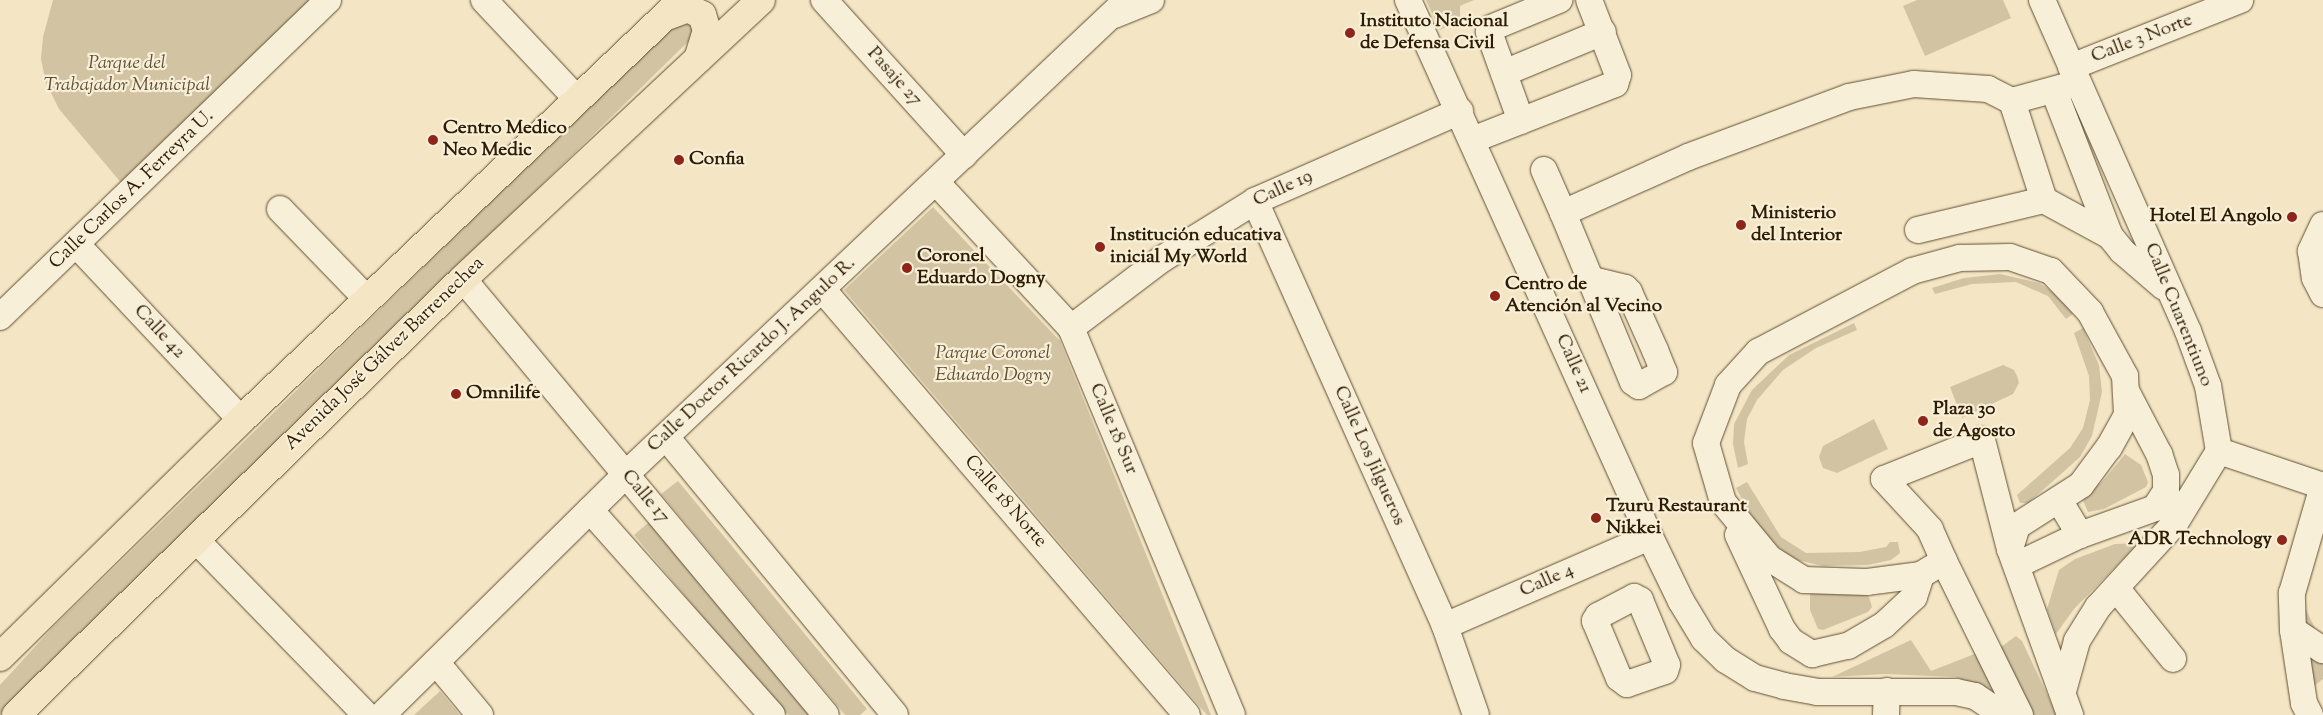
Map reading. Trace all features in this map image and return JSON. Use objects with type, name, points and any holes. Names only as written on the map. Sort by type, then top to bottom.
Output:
[{"type":"main road","points":[[711,0],[714,7],[730,14],[760,1]]},
{"type":"main road","name":"Avenida José Gálvez Barrenechea","points":[[16,715],[462,279],[760,1]]},
{"type":"main road","points":[[0,657],[241,420],[576,98],[674,8],[688,8],[702,15],[707,30],[698,59]]},
{"type":"street","name":"Calle Carlos A. Ferreyra U.","points":[[4,310],[76,244],[328,0]]},
{"type":"street","points":[[484,0],[576,98]]},
{"type":"street","name":"Pasaje 27","points":[[824,0],[964,155]]},
{"type":"street","points":[[1119,8],[1151,0]]},
{"type":"street","name":"Calle 21","points":[[1408,0],[1460,111],[1650,537],[1688,613],[1704,639],[1726,660],[1755,678],[1817,692],[1886,703],[1929,690],[1975,696],[2003,715]]},
{"type":"street","points":[[1521,121],[1489,32],[1491,28],[1559,0]]},
{"type":"street","points":[[1472,140],[1615,84],[1618,75],[1603,32],[1589,0]]},
{"type":"street","name":"Calle Cuarentiuno","points":[[2042,0],[2068,80],[2171,293],[2208,386],[2219,451]]},
{"type":"street","name":"Calle 3 Norte","points":[[2012,101],[2068,80],[2240,0]]},
{"type":"street","name":"Calle Doctor Ricardo J. Angulo R.","points":[[382,715],[626,474],[1119,8]]},
{"type":"street","points":[[1504,73],[1603,32]]},
{"type":"street","points":[[2068,80],[2110,236]]},
{"type":"street","points":[[1563,213],[1688,157],[1849,97],[1914,84],[1988,88],[2012,101],[2044,200]]},
{"type":"street","name":"Calle 19","points":[[1071,328],[1162,259],[1255,201],[1460,111]]},
{"type":"street","points":[[1544,170],[1593,280],[1620,286],[1629,292],[1664,372]]},
{"type":"street","name":"Calle 18 Sur","points":[[936,182],[1071,328],[1232,715]]},
{"type":"street","points":[[1918,230],[2044,200],[2110,236],[2122,251],[2171,293]]},
{"type":"street","name":"Calle Los Jilgueros","points":[[1255,201],[1445,626],[1476,715]]},
{"type":"street","points":[[280,209],[368,299]]},
{"type":"street","points":[[2323,225],[2311,251],[2315,278],[2323,294]]},
{"type":"street","name":"Calle 42","points":[[76,244],[241,420]]},
{"type":"street","points":[[1921,575],[1914,597],[1884,625],[1848,646],[1812,654],[1791,641],[1780,625],[1723,502],[1706,444],[1728,386],[1758,352],[1912,270],[1960,258],[2010,257],[2051,271],[2090,312],[2125,376],[2127,415],[2109,447],[2081,485],[2017,526],[2013,557]]},
{"type":"street","name":"Calle 17","points":[[462,279],[826,715]]},
{"type":"street","name":"Calle 18 Norte","points":[[822,289],[1187,715]]},
{"type":"street","points":[[2013,557],[2155,508],[2166,491],[2166,475],[2159,454],[2125,390]]},
{"type":"street","points":[[666,437],[895,715]]},
{"type":"street","points":[[2020,715],[1944,561],[1930,528],[1884,479],[1982,440],[1984,455],[2013,557],[2067,703]]},
{"type":"street","points":[[2067,703],[2076,641],[2098,607],[2175,523],[2219,451],[2323,486],[2296,573],[2292,593],[2293,630],[2312,702]]},
{"type":"street","points":[[2059,500],[2080,535]]},
{"type":"street","points":[[1723,502],[1770,559],[1804,580],[1867,582],[1921,575],[1944,561]]},
{"type":"street","points":[[590,510],[772,715]]},
{"type":"street","name":"Calle 4","points":[[1445,626],[1650,537]]},
{"type":"street","points":[[195,539],[366,715]]},
{"type":"street","points":[[2116,588],[2173,659]]},
{"type":"street","points":[[1653,632],[1688,613]]},
{"type":"street","points":[[2293,630],[2323,650]]},
{"type":"street","points":[[436,662],[480,715]]},
{"type":"green space","name":"Parque del Trabajador Municipal","points":[[53,0],[317,0],[123,185],[59,109],[46,83],[41,59],[43,37]]},
{"type":"green space","points":[[1426,0],[1474,0],[1460,6],[1460,20],[1440,30]]},
{"type":"green space","points":[[1917,0],[2003,0],[2011,18],[1925,56],[1903,6]]},
{"type":"green space","points":[[697,16],[692,38],[0,714],[0,685],[52,628],[680,18]]},
{"type":"green space","name":"Parque Coronel Eduardo Dogny","points":[[933,207],[1060,341],[1211,715],[1207,715],[844,290]]},
{"type":"green space","points":[[2000,274],[2039,283],[2059,296],[2073,314],[2066,319],[2048,296],[2016,282],[1972,284],[1935,294],[1932,288],[1964,278]]},
{"type":"green space","points":[[1854,323],[1857,330],[1816,348],[1783,370],[1757,400],[1747,419],[1744,442],[1748,464],[1738,468],[1733,444],[1734,424],[1752,390],[1789,355]]},
{"type":"green space","points":[[2083,328],[2099,365],[2102,392],[2092,436],[2080,457],[2028,503],[2020,503],[2017,495],[2070,448],[2083,428],[2090,400],[2089,376],[2074,333]]},
{"type":"green space","points":[[2003,365],[2014,370],[2017,376],[2019,383],[2013,394],[1962,418],[1950,387]]},
{"type":"green space","points":[[1874,419],[1888,449],[1837,473],[1823,468],[1819,457],[1823,446]]},
{"type":"green space","points":[[2125,454],[2141,465],[2148,482],[2146,487],[2104,509],[2088,512],[2082,498],[2102,482]]},
{"type":"green space","points":[[678,481],[867,709],[860,715],[845,715],[661,494]]},
{"type":"green space","points":[[1747,482],[1781,537],[1806,553],[1859,552],[1886,547],[1890,542],[1898,542],[1900,553],[1891,560],[1868,565],[1823,566],[1793,559],[1769,540],[1749,512],[1736,488]]},
{"type":"green space","points":[[649,522],[813,715],[789,715],[778,707],[634,535]]},
{"type":"green space","points":[[2139,543],[2074,609],[2056,634],[2047,609],[2059,570],[2075,559],[2115,544]]},
{"type":"green space","points":[[1814,592],[1863,592],[1869,597],[1872,607],[1868,612],[1823,630],[1818,629],[1810,610],[1810,594]]},
{"type":"green space","points":[[2302,602],[2316,630],[2323,636],[2323,679],[2309,690]]},
{"type":"green space","points":[[2016,636],[2022,641],[2057,715],[2034,715],[2001,647]]},
{"type":"green space","points":[[1911,640],[1931,671],[1977,653],[1996,692],[1955,677],[1885,674],[1832,677]]},
{"type":"green space","points":[[440,691],[460,715],[414,715]]},
{"type":"place","name":"Instituto Nacional de Defensa Civil","points":[[1350,33]]},
{"type":"place","name":"Centro Medico Neo Medic","points":[[433,140]]},
{"type":"place","name":"Confia","points":[[679,160]]},
{"type":"place","name":"Hotel El Angolo","points":[[2292,217]]},
{"type":"place","name":"Ministerio del Interior","points":[[1741,225]]},
{"type":"place","name":"Institución educativa inicial My World","points":[[1100,247]]},
{"type":"place","name":"Coronel Eduardo Dogny","points":[[907,268]]},
{"type":"place","name":"Centro de Atención al Vecino","points":[[1495,296]]},
{"type":"place","name":"Omnilife","points":[[456,394]]},
{"type":"place","name":"Plaza 30 de Agosto","points":[[1923,421]]},
{"type":"place","name":"Tzuru Restaurant Nikkei","points":[[1596,518]]},
{"type":"place","name":"ADR Technology","points":[[2282,540]]}]
